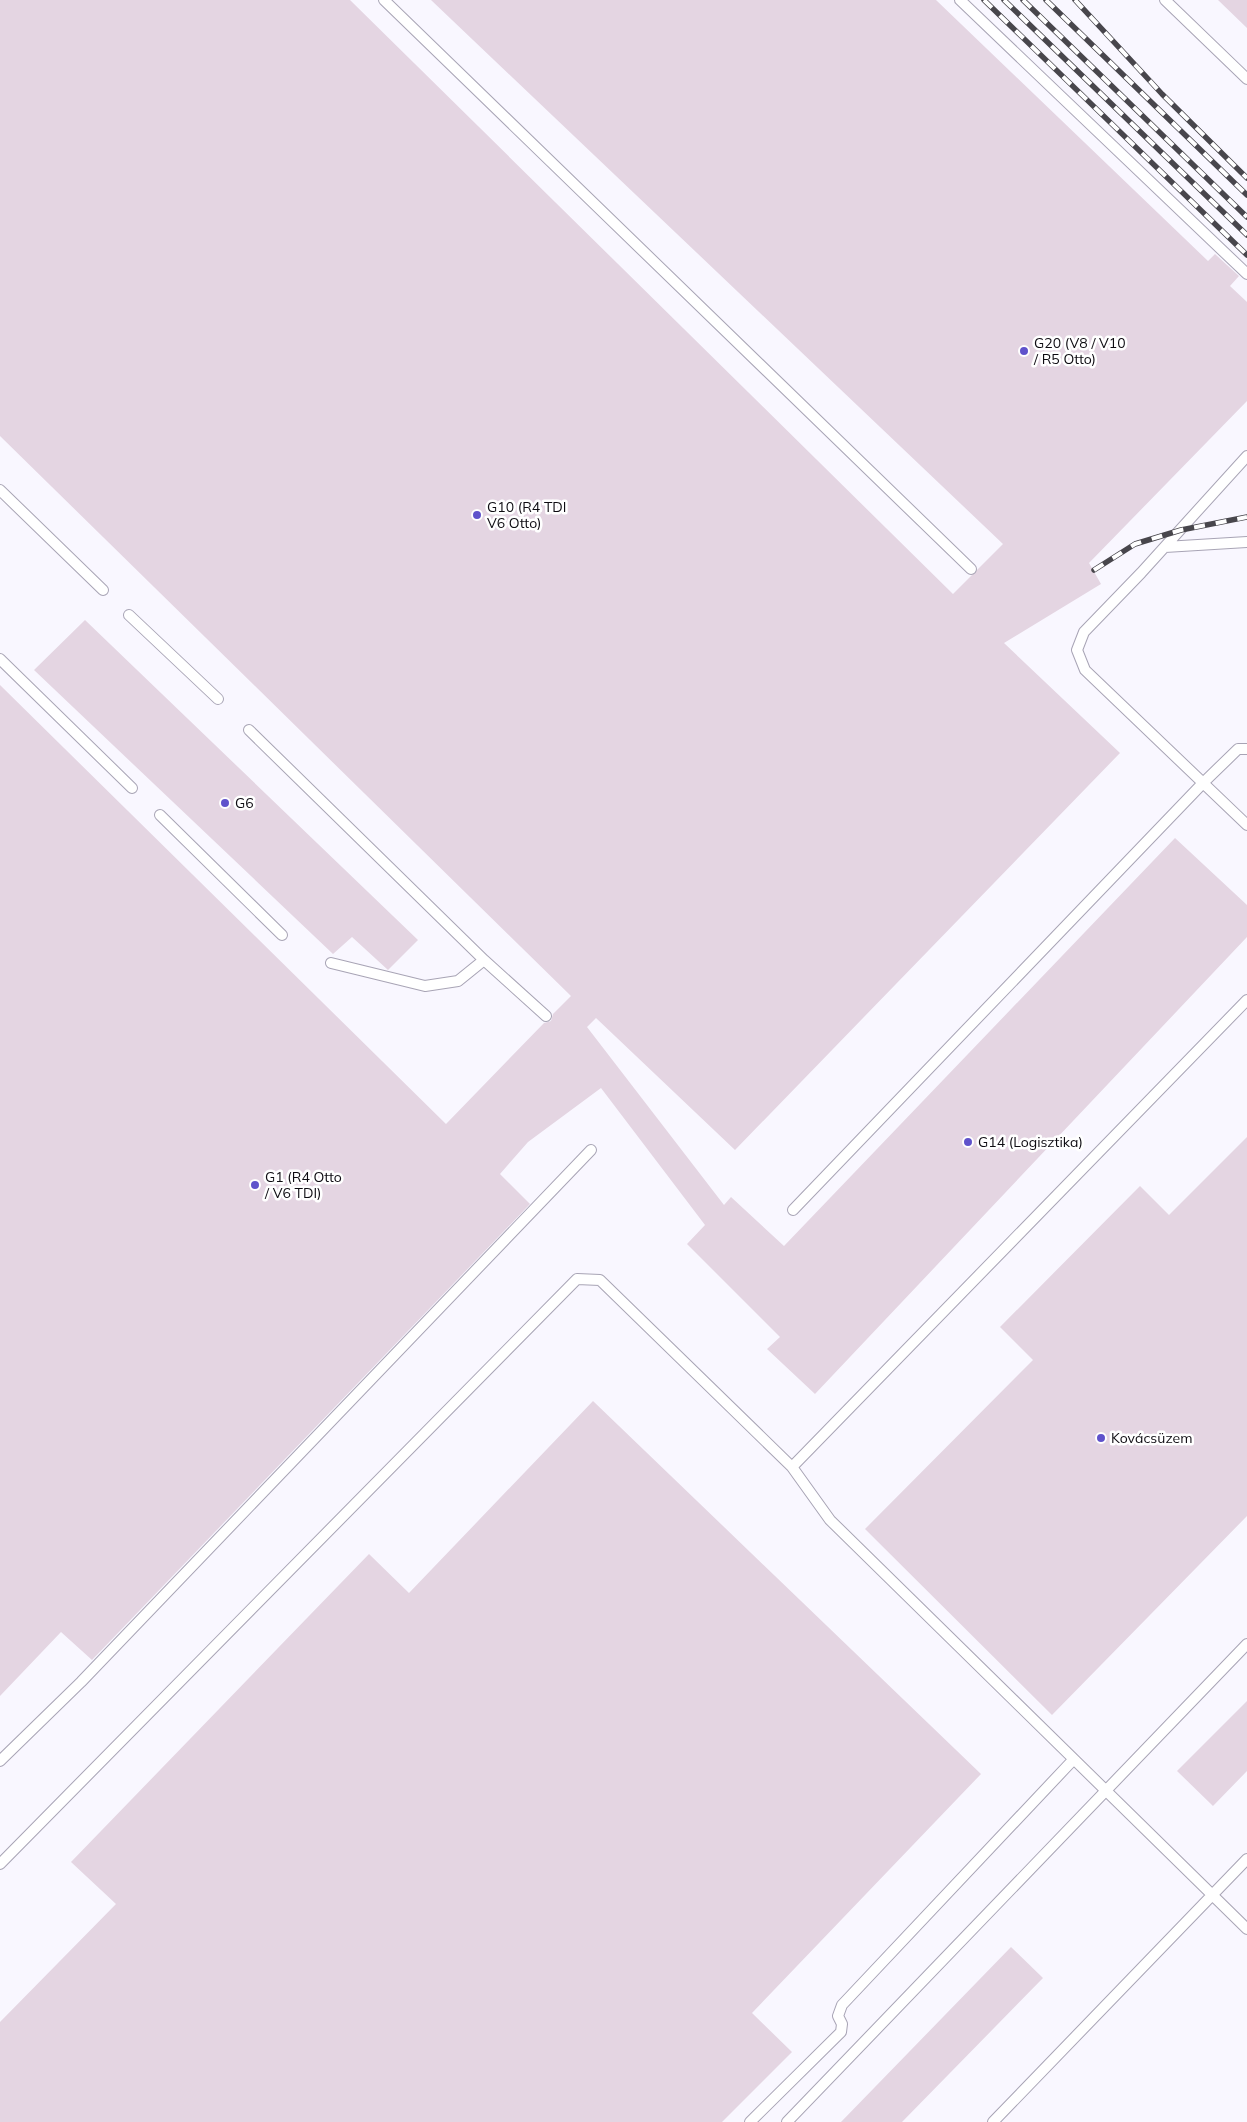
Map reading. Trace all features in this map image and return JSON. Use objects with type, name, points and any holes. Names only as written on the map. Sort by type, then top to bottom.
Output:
[{"type":"lane","points":[[384,0],[971,569]]},
{"type":"lane","points":[[960,0],[1247,274]]},
{"type":"lane","points":[[1165,0],[1247,79]]},
{"type":"lane","points":[[1247,456],[1165,547],[1084,632],[1077,650],[1085,670],[1247,825]]},
{"type":"lane","points":[[0,490],[103,590]]},
{"type":"lane","points":[[1165,547],[1247,542]]},
{"type":"lane","points":[[129,615],[218,699]]},
{"type":"lane","points":[[0,659],[132,788]]},
{"type":"lane","points":[[250,730],[484,960],[546,1016]]},
{"type":"lane","points":[[793,1210],[1203,783],[1238,749],[1247,749]]},
{"type":"lane","points":[[160,815],[282,935]]},
{"type":"lane","points":[[331,963],[425,986],[458,981],[484,960]]},
{"type":"lane","points":[[792,1467],[1247,1000]]},
{"type":"lane","points":[[0,1761],[81,1682],[591,1150]]},
{"type":"lane","points":[[0,1864],[577,1279],[600,1280],[792,1467],[830,1520],[1105,1792],[1247,1928]]},
{"type":"lane","points":[[787,2122],[1247,1644]]},
{"type":"lane","points":[[750,2122],[841,2032],[842,2024],[838,2016],[842,2005],[1073,1760]]},
{"type":"lane","points":[[993,2122],[1247,1859]]},
{"type":"building","points":[[0,0],[350,0],[953,594],[1003,544],[431,0],[936,0],[1208,261],[1215,254],[1239,276],[1230,286],[1247,302],[1247,401],[1089,563],[1101,584],[1004,643],[1120,753],[735,1150],[596,1018],[587,1027],[724,1205],[731,1197],[784,1246],[1175,838],[1247,905],[1247,937],[815,1394],[767,1349],[780,1337],[687,1244],[705,1225],[601,1088],[528,1142],[500,1174],[530,1204],[92,1660],[61,1632],[0,1696],[0,685],[446,1124],[544,1023],[551,1021],[553,1014],[571,996],[0,436]]},
{"type":"building","points":[[1218,0],[1247,0],[1247,28]]},
{"type":"building","name":"G6","points":[[85,620],[418,940],[388,970],[352,937],[333,954],[34,670]]},
{"type":"building","name":"Kovácsüzem","points":[[1247,1137],[1247,1516],[1052,1715],[865,1529],[1033,1360],[1000,1327],[1140,1186],[1169,1215]]},
{"type":"building","points":[[593,1401],[981,1774],[752,2013],[792,2052],[722,2122],[0,2122],[0,2022],[116,1904],[71,1862],[369,1554],[409,1593]]},
{"type":"building","points":[[1247,1701],[1247,1771],[1213,1806],[1177,1771]]},
{"type":"building","points":[[1011,1947],[1043,1978],[902,2122],[841,2122]]},
{"type":"railway","points":[[984,0],[1247,255]]},
{"type":"railway","points":[[1004,0],[1247,235]]},
{"type":"railway","points":[[1023,0],[1247,217]]},
{"type":"railway","points":[[1046,0],[1247,195]]},
{"type":"railway","points":[[1075,0],[1162,94],[1247,178]]},
{"type":"railway","points":[[1094,570],[1135,544],[1181,530],[1247,517]]},
{"type":"place","name":"G20 (V8 / V10 / R5 Otto)","points":[[1024,351]]},
{"type":"place","name":"G10 (R4 TDI V6 Otto)","points":[[477,515]]},
{"type":"place","name":"G6","points":[[225,803]]},
{"type":"place","name":"G14 (Logisztika)","points":[[968,1142]]},
{"type":"place","name":"G1 (R4 Otto / V6 TDI)","points":[[255,1185]]},
{"type":"place","name":"Kovácsüzem","points":[[1101,1438]]}]
